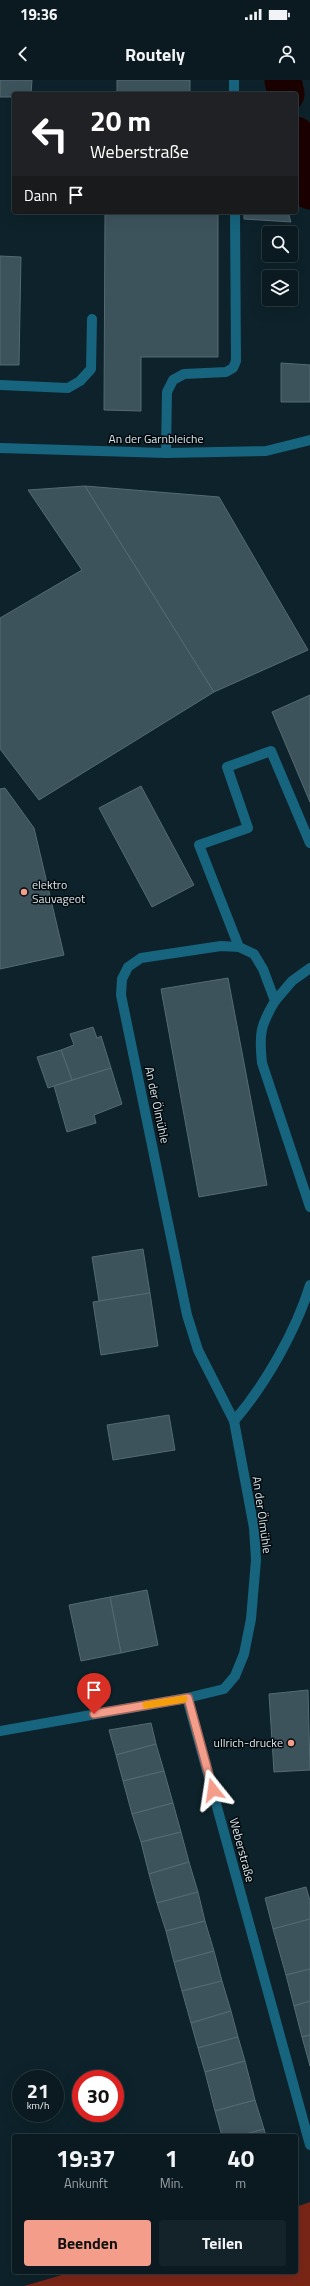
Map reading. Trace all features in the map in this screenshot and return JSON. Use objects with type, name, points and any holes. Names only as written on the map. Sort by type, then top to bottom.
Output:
[{"type":"street","points":[[234,80],[234,92]]},
{"type":"street","points":[[166,453],[168,392],[173,380],[184,374],[226,372],[233,368],[236,361],[235,214]]},
{"type":"street","points":[[0,385],[68,388],[80,381],[91,369],[92,319]]},
{"type":"street","name":"An der Garnbleiche","points":[[0,448],[166,453],[266,451],[310,440]]},
{"type":"street","points":[[238,947],[199,845],[248,828],[227,767],[271,751],[310,843]]},
{"type":"street","name":"An der Ölmühle","points":[[188,1698],[224,1689],[235,1676],[244,1654],[251,1619],[256,1560],[254,1528],[234,1421],[198,1350],[187,1315],[121,996],[122,979],[128,967],[141,958],[220,946],[238,947],[254,954],[263,969],[275,1001]]},
{"type":"street","points":[[310,968],[292,981],[275,1001],[263,1021],[260,1040],[262,1063],[310,1207]]},
{"type":"street","points":[[234,1421],[247,1406],[292,1332],[310,1285]]},
{"type":"street","points":[[0,1731],[188,1698]]},
{"type":"street","name":"Weberstraße","points":[[188,1698],[310,2145]]},
{"type":"shaded area","points":[[310,2202],[310,2286],[24,2286],[65,2274],[298,2274],[298,2206]]},
{"type":"building","points":[[0,80],[32,80],[31,92],[12,92],[12,97],[0,97]]},
{"type":"building","points":[[117,80],[190,80],[190,92],[117,92]]},
{"type":"building","points":[[105,214],[218,214],[218,357],[141,357],[141,411],[104,410]]},
{"type":"building","points":[[244,214],[289,214],[291,222],[244,219]]},
{"type":"building","points":[[0,256],[21,257],[19,365],[0,365]]},
{"type":"building","points":[[281,363],[310,365],[310,402],[281,402]]},
{"type":"building","points":[[85,486],[214,692],[39,800],[0,749],[0,618],[82,570],[28,490]]},
{"type":"building","points":[[85,486],[219,497],[308,650],[214,692]]},
{"type":"building","points":[[310,695],[310,802],[272,712]]},
{"type":"building","points":[[141,786],[194,885],[152,907],[99,808]]},
{"type":"building","name":"elektro Sauvageot","points":[[5,788],[34,828],[64,955],[0,969],[0,789]]},
{"type":"building","points":[[228,978],[267,1185],[199,1197],[161,989]]},
{"type":"building","points":[[93,1027],[97,1038],[101,1036],[111,1068],[72,1080],[61,1050],[74,1045],[70,1034]]},
{"type":"building","points":[[61,1050],[72,1080],[48,1088],[37,1057]]},
{"type":"building","points":[[111,1068],[122,1104],[94,1115],[96,1123],[67,1132],[54,1086]]},
{"type":"building","points":[[143,1249],[150,1293],[99,1301],[92,1257]]},
{"type":"building","points":[[150,1293],[158,1346],[101,1355],[93,1302]]},
{"type":"building","points":[[169,1415],[175,1450],[113,1460],[107,1425]]},
{"type":"building","points":[[147,1590],[158,1645],[121,1653],[110,1597]]},
{"type":"building","points":[[110,1597],[121,1653],[81,1661],[69,1605]]},
{"type":"building","name":"ullrich-drucke","points":[[308,1690],[310,1770],[274,1772],[269,1694]]},
{"type":"building","points":[[151,1723],[156,1744],[116,1755],[109,1730]]},
{"type":"building","points":[[156,1744],[164,1771],[123,1781],[116,1755]]},
{"type":"building","points":[[164,1771],[173,1803],[132,1814],[123,1781]]},
{"type":"building","points":[[173,1803],[181,1832],[141,1842],[132,1814]]},
{"type":"building","points":[[181,1832],[189,1862],[149,1874],[141,1842]]},
{"type":"building","points":[[189,1862],[198,1892],[157,1903],[149,1874]]},
{"type":"building","points":[[306,1887],[310,1901],[310,1919],[273,1929],[265,1898]]},
{"type":"building","points":[[198,1892],[205,1921],[166,1931],[157,1903]]},
{"type":"building","points":[[310,1919],[310,1969],[286,1975],[273,1929]]},
{"type":"building","points":[[205,1921],[214,1951],[174,1962],[166,1931]]},
{"type":"building","points":[[214,1951],[222,1981],[182,1991],[174,1962]]},
{"type":"building","points":[[310,1969],[310,2001],[294,2006],[286,1975]]},
{"type":"building","points":[[222,1981],[231,2011],[191,2023],[182,1991]]},
{"type":"building","points":[[310,2001],[310,2035],[302,2037],[294,2006]]},
{"type":"building","points":[[231,2011],[238,2037],[198,2048],[191,2023]]},
{"type":"building","points":[[310,2035],[310,2066],[302,2037]]},
{"type":"building","points":[[238,2037],[245,2061],[205,2072],[198,2048]]},
{"type":"building","points":[[245,2061],[255,2100],[215,2111],[205,2072]]},
{"type":"building","points":[[255,2100],[264,2129],[246,2134],[221,2134],[215,2111]]},
{"type":"building","points":[[264,2129],[265,2134],[246,2134]]},
{"type":"waterway","points":[[283,80],[286,92]]},
{"type":"waterway","points":[[298,143],[310,191]]},
{"type":"slow traffic","points":[[146,1705],[184,1699]]},
{"type":"place","name":"elektro Sauvageot","points":[[24,892]]},
{"type":"place","name":"ullrich-drucke","points":[[291,1743]]},
{"type":"route","points":[[94,1714],[188,1698],[213,1790]]}]
